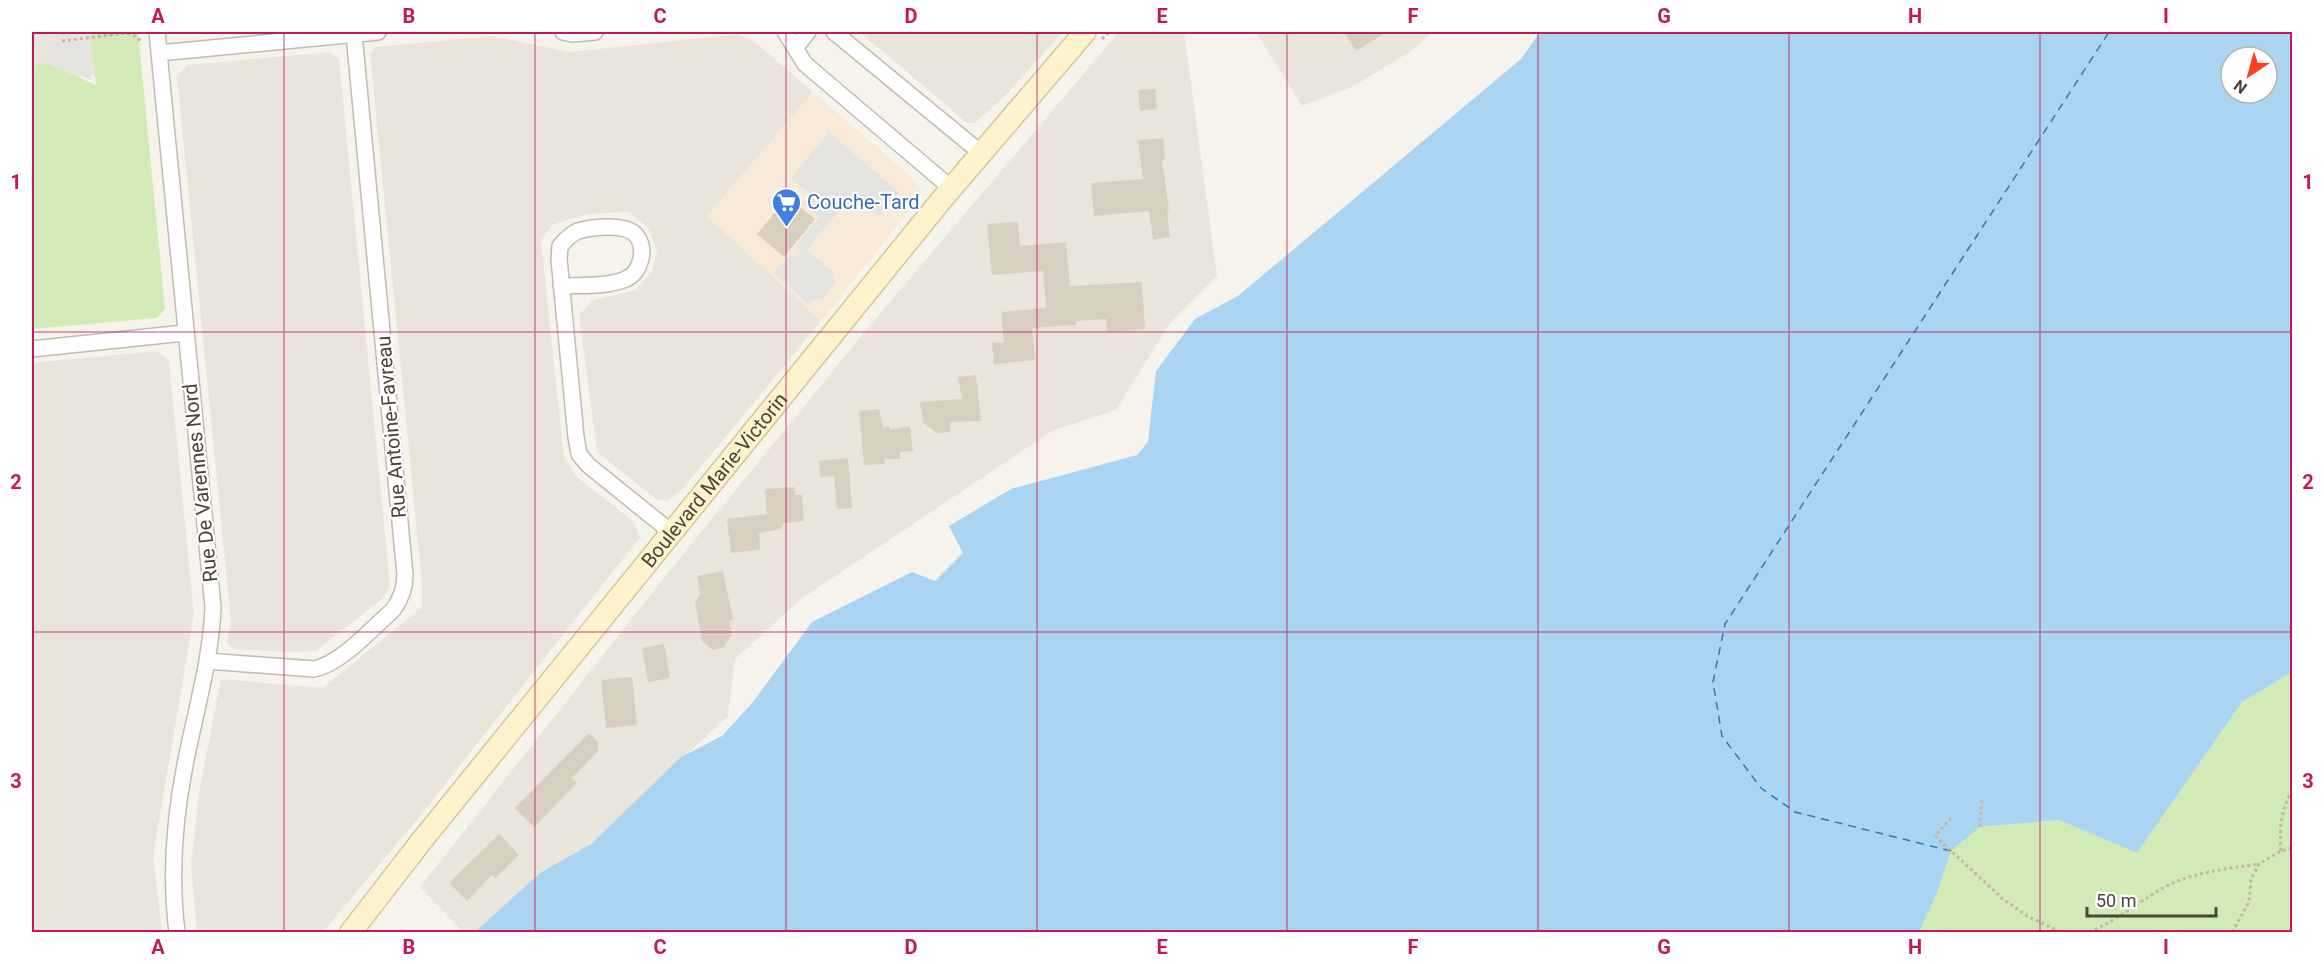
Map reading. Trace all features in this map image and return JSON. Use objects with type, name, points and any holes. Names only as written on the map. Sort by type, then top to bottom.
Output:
[{"type":"street","name":"Rue De Varennes Nord","points":[[157,32],[184,333],[213,607],[207,661],[182,783],[174,836],[177,933]]},
{"type":"street","points":[[159,53],[378,32]]},
{"type":"street","points":[[563,32],[572,34],[595,32]]},
{"type":"street","points":[[785,32],[805,63],[951,188]]},
{"type":"street","points":[[795,48],[808,32]]},
{"type":"street","points":[[834,32],[981,153]]},
{"type":"street","name":"Boulevard Marie-Victorin","points":[[351,933],[423,839],[671,532],[951,188],[1084,32]]},
{"type":"street","name":"Rue Antoine-Favreau","points":[[207,661],[322,668],[343,654],[393,610],[403,592],[405,575],[354,34]]},
{"type":"street","points":[[561,286],[611,283],[632,275],[641,258],[636,236],[627,229],[618,227],[577,232],[560,246],[561,286],[579,454],[588,465],[671,532]]},
{"type":"street","points":[[32,349],[184,333]]},
{"type":"path","points":[[62,41],[126,33],[144,41]]},
{"type":"path","points":[[2281,851],[2279,831],[2282,814],[2292,790]]},
{"type":"path","points":[[1980,827],[1982,797]]},
{"type":"path","points":[[1951,818],[1935,836],[2003,899],[2027,916],[2061,933]]},
{"type":"path","points":[[2089,933],[2110,924],[2161,889],[2197,873],[2259,864],[2281,851],[2292,848]]},
{"type":"path","points":[[2232,933],[2249,902],[2251,879],[2259,864]]},
{"type":"shaded area","points":[[32,32],[93,32],[98,75],[32,80]]},
{"type":"shaded area","points":[[54,32],[86,32],[87,34],[73,36],[75,42],[87,40],[91,80],[52,63],[50,46],[55,42]]},
{"type":"shaded area","points":[[860,32],[1063,32],[1004,97],[975,123],[967,123]]},
{"type":"shaded area","points":[[1119,32],[1184,32],[1217,276],[1170,323],[1116,410],[1052,431],[801,599],[735,659],[728,716],[496,932],[463,932],[420,887],[667,574],[867,329]]},
{"type":"shaded area","points":[[1256,32],[1433,32],[1411,51],[1354,86],[1302,106]]},
{"type":"shaded area","points":[[739,34],[755,42],[813,92],[707,216],[821,321],[681,491],[667,501],[656,499],[597,452],[579,315],[593,300],[634,291],[652,272],[657,251],[648,228],[629,212],[587,214],[552,225],[541,241],[564,458],[577,477],[634,522],[640,537],[424,811],[323,932],[197,932],[191,866],[199,793],[221,679],[323,688],[422,607],[422,583],[370,53],[377,47],[491,36],[570,52]]},
{"type":"shaded area","points":[[330,52],[339,59],[390,586],[382,599],[316,651],[235,649],[227,643],[231,622],[177,76],[187,65]]},
{"type":"shaded area","points":[[813,92],[914,179],[922,194],[821,321],[707,216]]},
{"type":"shaded area","points":[[829,132],[899,192],[880,215],[844,205],[812,243],[807,250],[834,273],[833,277],[836,282],[822,300],[818,298],[808,304],[774,272],[790,256],[801,255],[797,244],[819,217],[803,204],[810,194],[791,178]]},
{"type":"shaded area","points":[[157,351],[169,361],[194,614],[153,857],[162,930],[159,932],[32,932],[32,363]]},
{"type":"green space","points":[[90,32],[138,32],[165,309],[157,318],[32,329],[32,65],[47,63],[96,85]]},
{"type":"green space","points":[[2292,672],[2292,932],[1919,932],[1937,893],[1951,851],[1980,827],[2059,820],[2137,853],[2242,702]]},
{"type":"water","points":[[1540,32],[2292,32],[2292,672],[2242,702],[2137,853],[2059,820],[1980,827],[1951,851],[1937,893],[1919,932],[475,932],[540,873],[591,844],[681,757],[722,736],[753,702],[812,622],[912,572],[935,581],[963,553],[949,526],[1011,489],[1137,455],[1148,442],[1156,371],[1195,319],[1238,296],[1521,59]]},
{"type":"building","points":[[1344,32],[1387,32],[1356,51]]},
{"type":"building","points":[[1155,89],[1157,109],[1140,111],[1138,90]]},
{"type":"building","points":[[1163,138],[1165,160],[1162,160],[1170,237],[1153,240],[1149,211],[1094,216],[1091,183],[1143,179],[1138,140]]},
{"type":"building","name":"Couche-Tard","points":[[788,197],[815,219],[784,257],[757,234]]},
{"type":"building","points":[[1018,222],[1020,246],[1066,242],[1070,286],[1142,282],[1145,329],[1107,332],[1106,319],[1076,321],[1076,325],[1032,328],[1035,360],[994,364],[992,343],[1004,342],[1001,312],[1046,308],[1043,271],[992,275],[987,224]]},
{"type":"building","points":[[976,375],[981,421],[950,422],[951,432],[937,433],[923,423],[920,402],[962,399],[958,377]]},
{"type":"building","points":[[879,409],[883,428],[889,426],[890,430],[910,426],[913,451],[900,452],[900,459],[884,459],[885,464],[864,465],[859,411]]},
{"type":"building","points":[[848,458],[852,508],[837,509],[834,476],[820,477],[819,461]]},
{"type":"building","points":[[794,487],[795,495],[802,495],[804,521],[784,523],[781,529],[759,533],[760,550],[731,553],[727,519],[767,514],[765,489]]},
{"type":"building","points":[[723,571],[733,620],[729,621],[732,634],[724,647],[713,650],[702,641],[695,602],[700,594],[697,576]]},
{"type":"building","points":[[664,644],[670,678],[648,682],[642,648]]},
{"type":"building","points":[[632,677],[637,725],[606,728],[601,680]]},
{"type":"building","points":[[589,733],[598,742],[598,751],[572,778],[577,783],[534,827],[515,808]]},
{"type":"building","points":[[499,834],[519,855],[495,878],[492,875],[467,901],[449,883]]},
{"type":"ferry route","points":[[1951,851],[1795,812],[1761,788],[1722,736],[1713,682],[1725,624],[2109,32]]},
{"type":"place","name":"Couche-Tard","points":[[786,228]]}]
